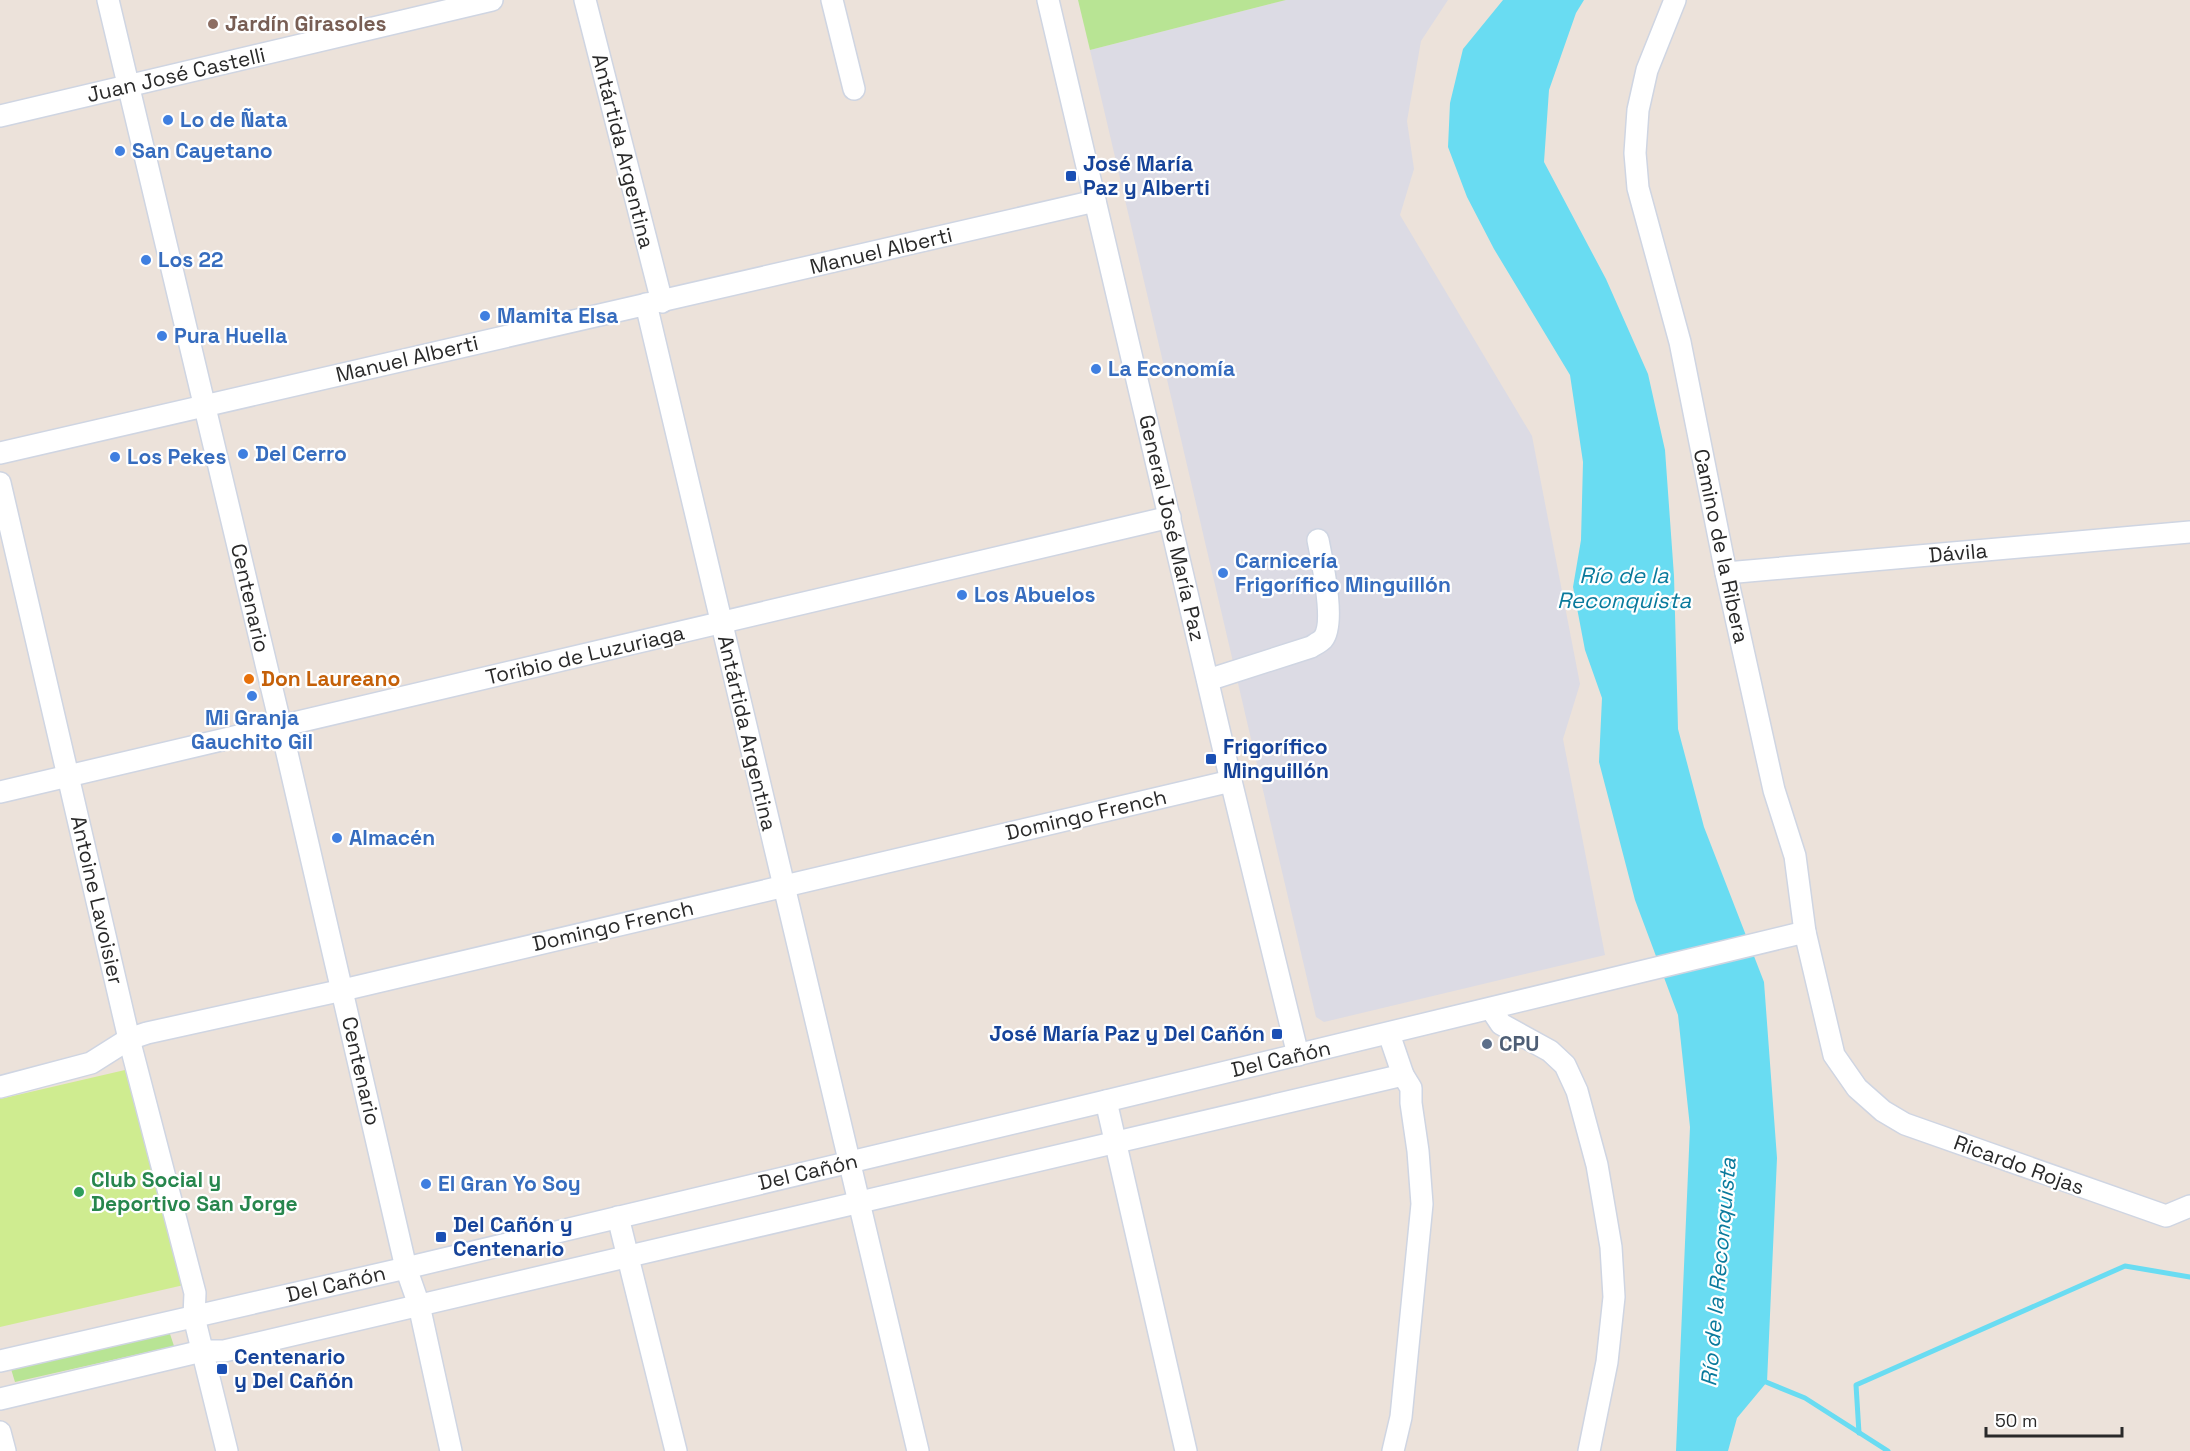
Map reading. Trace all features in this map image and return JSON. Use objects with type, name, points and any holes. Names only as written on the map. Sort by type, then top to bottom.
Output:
[{"type":"street","name":"Centenario","points":[[108,0],[343,990],[406,1268]]},
{"type":"street","name":"Juan José Castelli","points":[[0,116],[128,86],[412,9],[492,0]]},
{"type":"street","name":"Antártida Argentina","points":[[585,0],[654,303],[721,622],[918,1451]]},
{"type":"street","points":[[832,0],[854,89]]},
{"type":"street","name":"General José María Paz","points":[[1048,0],[1298,1055]]},
{"type":"street","name":"Camino de la Ribera","points":[[1675,0],[1647,70],[1638,110],[1635,153],[1638,188],[1680,342],[1726,573],[1774,790],[1795,856],[1805,932],[1834,1055],[1857,1088]]},
{"type":"street","name":"Manuel Alberti","points":[[0,453],[1095,201]]},
{"type":"street","name":"Antoine Lavoisier","points":[[0,483],[129,1039],[195,1293],[194,1317]]},
{"type":"street","name":"Toribio de Luzuriaga","points":[[0,792],[1170,517]]},
{"type":"street","name":"Dávila","points":[[1726,573],[2190,532]]},
{"type":"street","points":[[1208,680],[1311,647],[1323,639],[1328,623],[1327,588],[1318,540]]},
{"type":"street","name":"Domingo French","points":[[0,1087],[91,1063],[129,1039],[147,1033],[343,990],[1232,781]]},
{"type":"street","name":"Del Cañón","points":[[0,1361],[406,1268],[1389,1034],[1805,932]]},
{"type":"street","points":[[1491,1009],[1502,1024],[1550,1051],[1565,1065],[1577,1091],[1597,1165],[1611,1247],[1614,1297],[1607,1362],[1589,1451]]},
{"type":"street","points":[[1389,1034],[1403,1075],[1411,1088],[1422,1204],[1404,1394],[1393,1451]]},
{"type":"street","name":"Del Cañón","points":[[0,1399],[202,1351],[224,1351],[1403,1075]]},
{"type":"street","name":"Ricardo Rojas","points":[[1857,1088],[1883,1111],[1905,1124],[2115,1200],[2166,1216],[2190,1206]]},
{"type":"street","points":[[1106,1101],[1185,1451]]},
{"type":"street","points":[[618,1217],[676,1451]]},
{"type":"street","points":[[406,1268],[419,1305],[451,1451]]},
{"type":"street","points":[[194,1317],[227,1451]]},
{"type":"street","points":[[0,1432],[5,1451]]},
{"type":"shaded area","points":[[1286,0],[1448,0],[1421,41],[1407,121],[1414,169],[1400,215],[1532,436],[1580,684],[1563,739],[1605,955],[1324,1022],[1316,1017],[1090,50]]},
{"type":"green space","points":[[1078,0],[1286,0],[1090,50]]},
{"type":"green space","name":"Club Social y Deportivo San Jorge","points":[[125,1070],[184,1285],[0,1327],[0,1099]]},
{"type":"green space","points":[[169,1331],[174,1346],[15,1382],[11,1369]]},
{"type":"water","name":"Río de la Reconquista","points":[[1503,0],[1584,0],[1576,13],[1549,90],[1544,162],[1606,279],[1648,374],[1665,450],[1674,576],[1678,729],[1704,827],[1764,982],[1777,1158],[1767,1382],[1737,1418],[1728,1451],[1676,1451],[1690,1127],[1678,1015],[1635,900],[1599,762],[1602,698],[1585,650],[1573,587],[1581,540],[1583,462],[1570,375],[1494,249],[1467,197],[1448,147],[1450,103],[1463,49]]},
{"type":"waterway","points":[[1859,1433],[1856,1385],[2125,1266],[2190,1277]]},
{"type":"waterway","points":[[1761,1380],[1805,1398],[1888,1451]]},
{"type":"place","name":"Jardín Girasoles","points":[[213,24]]},
{"type":"place","name":"Lo de Ñata","points":[[168,120]]},
{"type":"place","name":"San Cayetano","points":[[120,151]]},
{"type":"place","name":"José María Paz y Alberti","points":[[1071,176]]},
{"type":"place","name":"Los 22","points":[[146,260]]},
{"type":"place","name":"Mamita Elsa","points":[[485,316]]},
{"type":"place","name":"Pura Huella","points":[[162,336]]},
{"type":"place","name":"La Economía","points":[[1096,369]]},
{"type":"place","name":"Del Cerro","points":[[243,454]]},
{"type":"place","name":"Los Pekes","points":[[115,457]]},
{"type":"place","name":"Carnicería Frigorífico Minguillón","points":[[1223,573]]},
{"type":"place","name":"Los Abuelos","points":[[962,595]]},
{"type":"place","name":"Don Laureano","points":[[249,679]]},
{"type":"place","name":"Mi Granja Gauchito Gil","points":[[252,696]]},
{"type":"place","name":"Frigorífico Minguillón","points":[[1211,759]]},
{"type":"place","name":"Almacén","points":[[337,838]]},
{"type":"place","name":"José María Paz y Del Cañón","points":[[1277,1034]]},
{"type":"place","name":"CPU","points":[[1487,1044]]},
{"type":"place","name":"El Gran Yo Soy","points":[[426,1184]]},
{"type":"place","name":"Club Social y Deportivo San Jorge","points":[[79,1192]]},
{"type":"place","name":"Del Cañón y Centenario","points":[[441,1237]]},
{"type":"place","name":"Centenario y Del Cañón","points":[[222,1369]]}]
